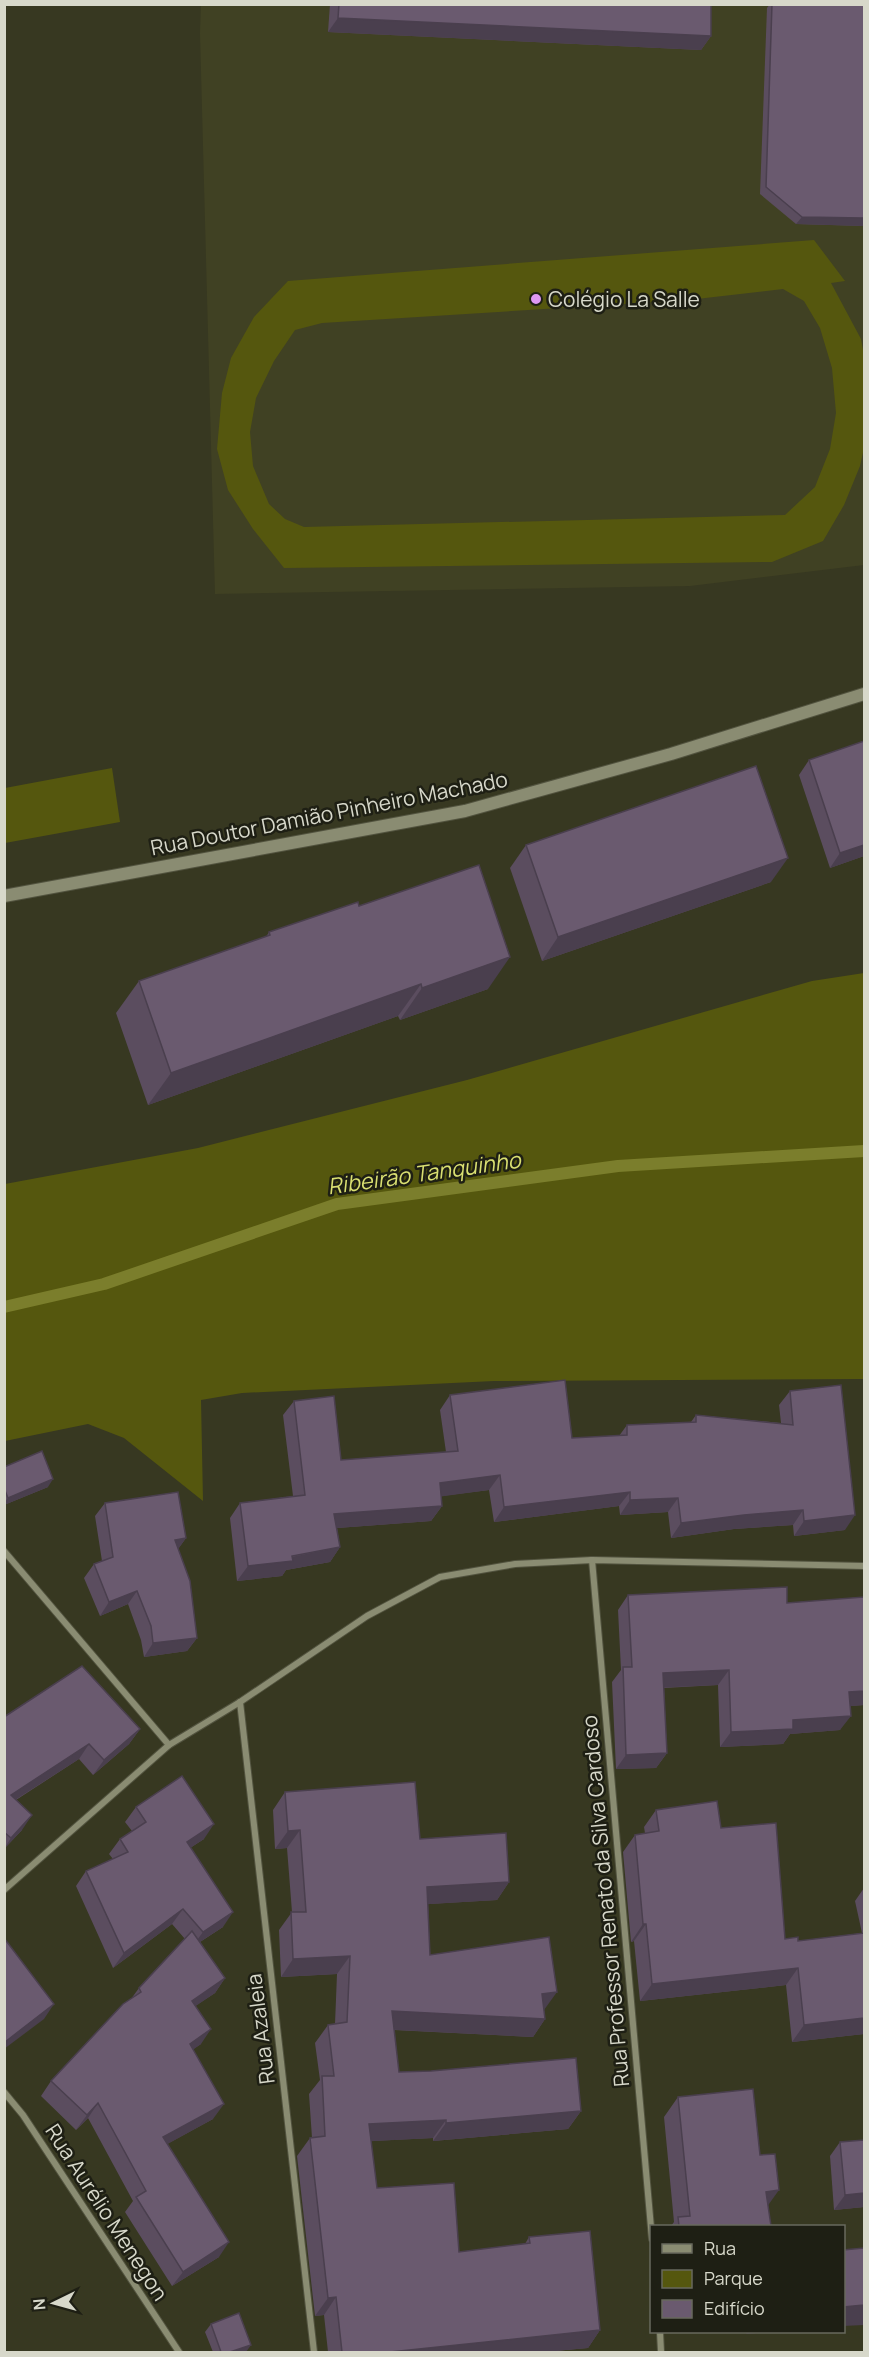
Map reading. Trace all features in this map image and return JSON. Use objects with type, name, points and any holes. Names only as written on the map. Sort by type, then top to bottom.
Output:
[{"type":"street","name":"Rua Doutor Damião Pinheiro Machado","points":[[4,896],[465,811],[671,754],[864,694]]},
{"type":"street","points":[[4,1551],[169,1745]]},
{"type":"street","points":[[4,1890],[169,1745],[240,1702],[367,1616],[440,1577],[515,1564],[592,1560],[864,1566]]},
{"type":"street","name":"Rua Professor Renato da Silva Cardoso","points":[[592,1560],[650,2228]]},
{"type":"street","name":"Rua Azaleia","points":[[240,1702],[314,2352]]},
{"type":"street","name":"Rua Aurélio Menegon","points":[[4,2092],[23,2115],[179,2352]]},
{"type":"street","points":[[660,2333],[661,2352]]},
{"type":"shaded area","name":"Colégio La Salle","points":[[201,4],[864,5],[864,565],[690,586],[215,594]]},
{"type":"green space","points":[[814,240],[845,281],[831,283],[861,339],[864,356],[864,448],[860,466],[844,505],[823,541],[772,562],[284,568],[253,529],[228,490],[217,449],[222,393],[231,358],[254,317],[288,281]],"holes":[[[783,289],[804,301],[820,328],[832,368],[836,413],[830,449],[815,487],[785,515],[304,527],[285,519],[269,504],[253,466],[250,432],[256,398],[274,361],[295,330],[322,323],[688,300]]]},
{"type":"green space","points":[[112,768],[120,822],[5,843],[5,788]]},
{"type":"green space","points":[[864,973],[864,1379],[494,1381],[242,1393],[201,1400],[203,1501],[124,1438],[88,1424],[5,1441],[5,1184],[198,1148],[467,1080],[812,981]]},
{"type":"building","points":[[339,4],[711,4],[711,36],[338,18]]},
{"type":"building","points":[[772,4],[864,4],[864,218],[802,217],[766,187]]},
{"type":"building","points":[[864,741],[864,845],[840,853],[809,760]]},
{"type":"building","points":[[756,766],[788,858],[558,937],[526,845]]},
{"type":"building","points":[[479,865],[510,957],[422,988],[421,984],[171,1073],[139,981],[270,935],[269,932],[358,902],[359,906]]},
{"type":"building","points":[[565,1380],[572,1438],[627,1435],[627,1425],[696,1422],[696,1415],[793,1425],[790,1391],[841,1385],[855,1515],[804,1521],[803,1510],[681,1523],[678,1498],[630,1500],[630,1492],[504,1507],[500,1475],[440,1483],[442,1506],[334,1514],[340,1547],[292,1556],[293,1561],[248,1566],[240,1503],[305,1495],[294,1401],[334,1396],[341,1460],[458,1451],[450,1395]]},
{"type":"building","points":[[42,1451],[53,1479],[8,1498],[4,1488],[4,1467]]},
{"type":"building","points":[[178,1492],[186,1538],[175,1540],[190,1581],[197,1638],[153,1643],[151,1626],[137,1591],[109,1602],[94,1564],[113,1557],[105,1503]]},
{"type":"building","points":[[787,1587],[787,1603],[864,1597],[864,1691],[849,1692],[851,1716],[793,1720],[793,1729],[731,1732],[729,1670],[663,1673],[667,1753],[626,1755],[623,1667],[632,1667],[628,1595]]},
{"type":"building","points":[[82,1666],[140,1729],[104,1760],[89,1744],[11,1795],[32,1815],[11,1838],[4,1832],[4,1717]]},
{"type":"building","points":[[182,1776],[214,1824],[187,1842],[233,1912],[203,1932],[183,1909],[124,1953],[86,1871],[128,1852],[120,1839],[146,1822],[136,1807]]},
{"type":"building","points":[[415,1782],[420,1839],[506,1833],[509,1882],[427,1887],[430,1955],[549,1937],[557,1992],[542,1994],[545,2019],[392,2011],[399,2072],[576,2058],[581,2111],[446,2123],[446,2120],[369,2124],[377,2188],[454,2183],[459,2252],[530,2243],[529,2237],[590,2231],[600,2330],[390,2352],[342,2352],[336,2297],[328,2298],[310,2138],[325,2136],[322,2076],[334,2076],[328,2025],[347,2022],[350,1956],[293,1959],[291,1912],[306,1912],[300,1830],[288,1831],[285,1792]]},
{"type":"building","points":[[717,1801],[721,1828],[776,1823],[785,1939],[798,1937],[798,1941],[864,1933],[864,2018],[804,2025],[798,1968],[652,1984],[646,1924],[643,1924],[635,1835],[659,1831],[656,1810]]},
{"type":"building","points":[[192,1931],[225,1978],[192,2001],[211,2029],[190,2044],[224,2104],[163,2137],[229,2242],[183,2272],[136,2197],[146,2191],[98,2103],[87,2115],[51,2081],[123,2004],[141,1992],[139,1988]]},
{"type":"building","points":[[4,1938],[54,2004],[5,2042],[4,2041]]},
{"type":"building","points":[[753,2089],[760,2155],[775,2154],[779,2190],[766,2192],[771,2225],[679,2225],[678,2217],[690,2216],[678,2097]]},
{"type":"building","points":[[864,2140],[864,2193],[845,2195],[840,2142]]},
{"type":"building","points":[[864,2248],[864,2305],[845,2307],[845,2250]]},
{"type":"building","points":[[239,2313],[251,2345],[230,2352],[221,2352],[211,2324]]},
{"type":"waterway","name":"Ribeirão Tanquinho","points":[[4,1307],[104,1284],[337,1204],[618,1166],[864,1151]]},
{"type":"place","name":"Colégio La Salle","points":[[536,299]]}]
